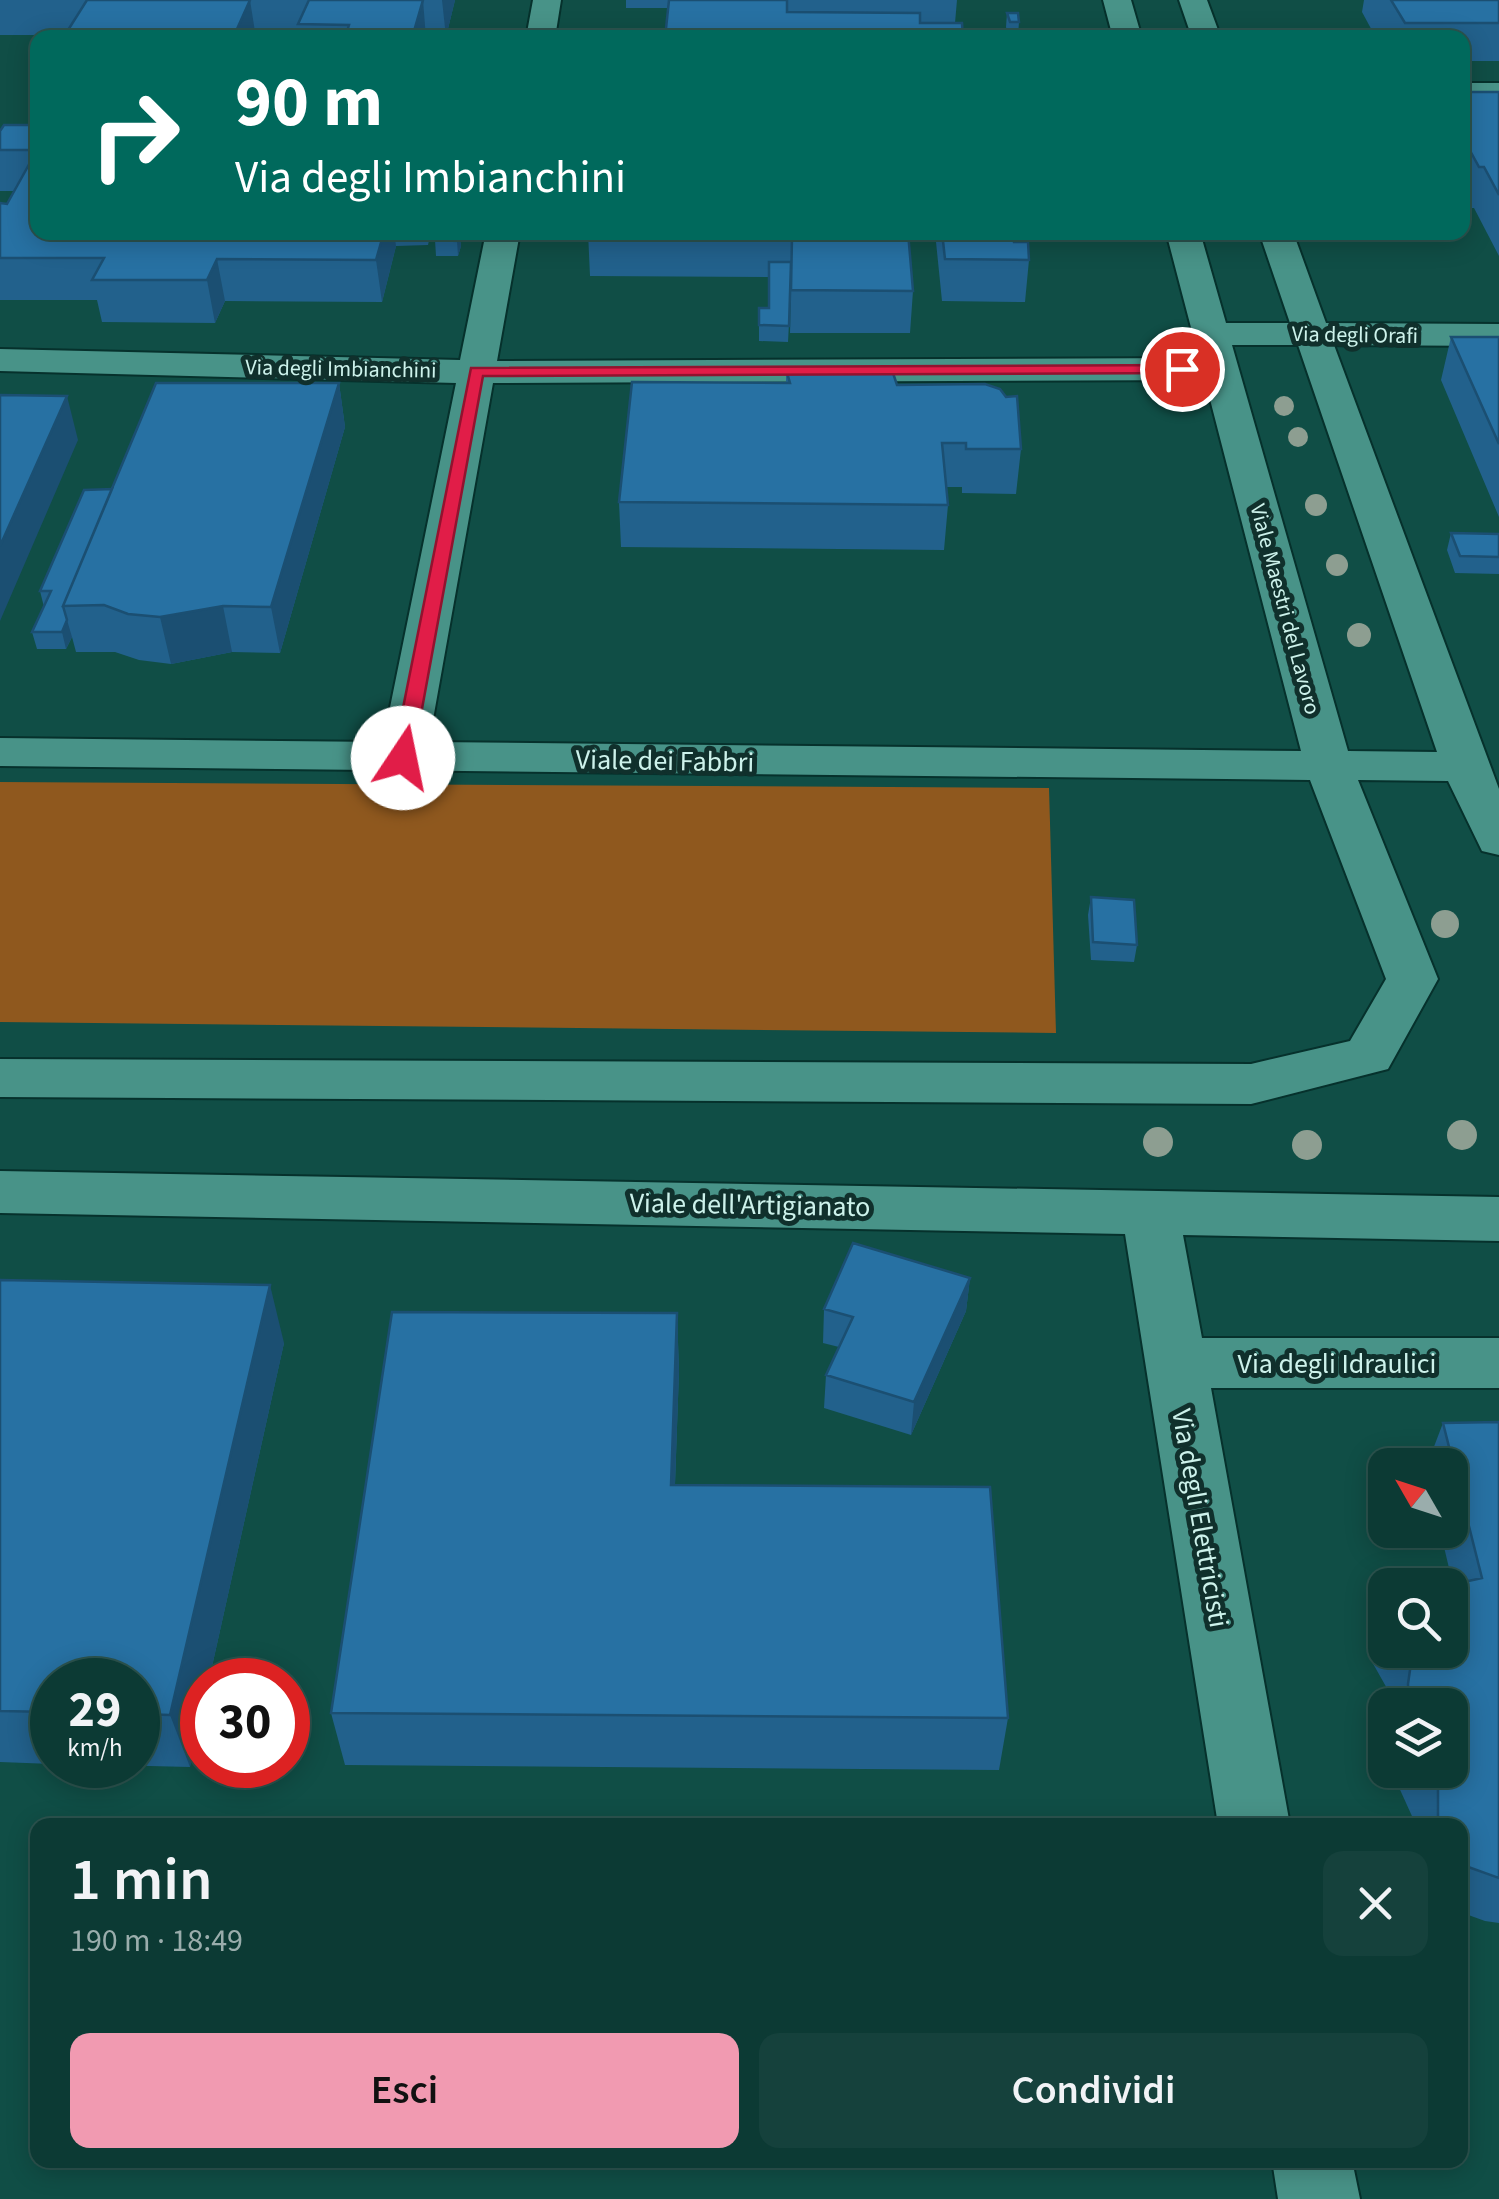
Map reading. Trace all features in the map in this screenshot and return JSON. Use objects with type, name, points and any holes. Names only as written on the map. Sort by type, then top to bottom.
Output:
[{"type":"street","points":[[541,30],[547,0]]},
{"type":"street","points":[[1117,0],[1126,30]]},
{"type":"street","points":[[1193,0],[1205,30]]},
{"type":"street","points":[[1470,92],[1499,92]]},
{"type":"street","points":[[403,758],[501,240]]},
{"type":"street","name":"Viale Maestri del Lavoro","points":[[0,1078],[1251,1084],[1368,1056],[1412,979],[1329,766],[1185,240]]},
{"type":"street","points":[[1279,240],[1464,767],[1499,840]]},
{"type":"street","name":"Via degli Orafi","points":[[1216,352],[1310,334],[1499,336]]},
{"type":"street","name":"Via degli Imbianchini","points":[[0,360],[476,372],[1216,352]]},
{"type":"street","name":"Viale dei Fabbri","points":[[0,752],[1464,767]]},
{"type":"street","name":"Viale dell'Artigianato","points":[[0,1192],[1499,1219]]},
{"type":"street","name":"Via degli Elettricisti","points":[[1150,1211],[1253,1818]]},
{"type":"street","name":"Via degli Idraulici","points":[[1175,1364],[1499,1363]]},
{"type":"street","points":[[1313,2168],[1318,2199]]},
{"type":"shaded area","points":[[0,782],[1049,788],[1056,1033],[0,1022]]},
{"type":"building","points":[[87,0],[250,0],[237,30],[68,30]]},
{"type":"building","points":[[309,0],[423,0],[414,30],[347,30],[349,25],[298,24]]},
{"type":"building","points":[[669,0],[787,0],[787,12],[920,13],[920,23],[962,23],[962,30],[666,30]]},
{"type":"building","points":[[1391,0],[1499,0],[1499,23],[1405,23]]},
{"type":"building","points":[[1007,13],[1018,13],[1019,22],[1010,22]]},
{"type":"building","points":[[1470,92],[1499,92],[1499,195],[1484,167],[1479,167],[1470,151]]},
{"type":"building","points":[[4,125],[30,125],[30,150],[0,150],[0,131]]},
{"type":"building","points":[[30,163],[30,240],[382,240],[376,260],[217,259],[207,280],[92,280],[104,258],[0,258],[0,203],[7,204]]},
{"type":"building","points":[[792,240],[909,240],[913,291],[791,290]]},
{"type":"building","points":[[943,240],[1028,242],[1029,260],[945,259]]},
{"type":"building","points":[[769,262],[791,262],[789,326],[759,325],[759,308],[769,308]]},
{"type":"building","points":[[1451,337],[1499,337],[1499,444]]},
{"type":"building","points":[[786,369],[892,370],[897,385],[985,384],[1000,389],[1006,397],[1017,396],[1021,449],[966,449],[966,443],[942,443],[948,505],[619,502],[632,382],[790,383]]},
{"type":"building","points":[[156,383],[339,383],[271,607],[223,606],[160,617],[128,614],[104,605],[63,606]]},
{"type":"building","points":[[0,395],[67,396],[0,546]]},
{"type":"building","points":[[112,489],[63,606],[67,620],[62,632],[32,632],[51,591],[40,591],[84,490]]},
{"type":"building","points":[[1451,533],[1499,534],[1499,557],[1460,556]]},
{"type":"building","points":[[1091,897],[1134,900],[1137,945],[1093,942]]},
{"type":"building","points":[[853,1243],[970,1278],[914,1402],[826,1375],[853,1317],[824,1309]]},
{"type":"building","points":[[0,1280],[270,1285],[183,1658],[180,1658],[170,1715],[160,1715],[160,1658],[30,1658],[30,1712],[0,1711]]},
{"type":"building","points":[[392,1312],[677,1313],[671,1485],[990,1487],[1008,1718],[331,1713]]},
{"type":"building","points":[[1499,1422],[1499,1878],[1468,1867],[1468,1818],[1438,1818],[1438,1788],[1468,1788],[1468,1688],[1408,1688],[1410,1668],[1468,1668],[1468,1581],[1482,1578],[1468,1522],[1468,1448],[1449,1448],[1443,1423]]},
{"type":"route","points":[[403,758],[476,372],[1182,369]]}]
